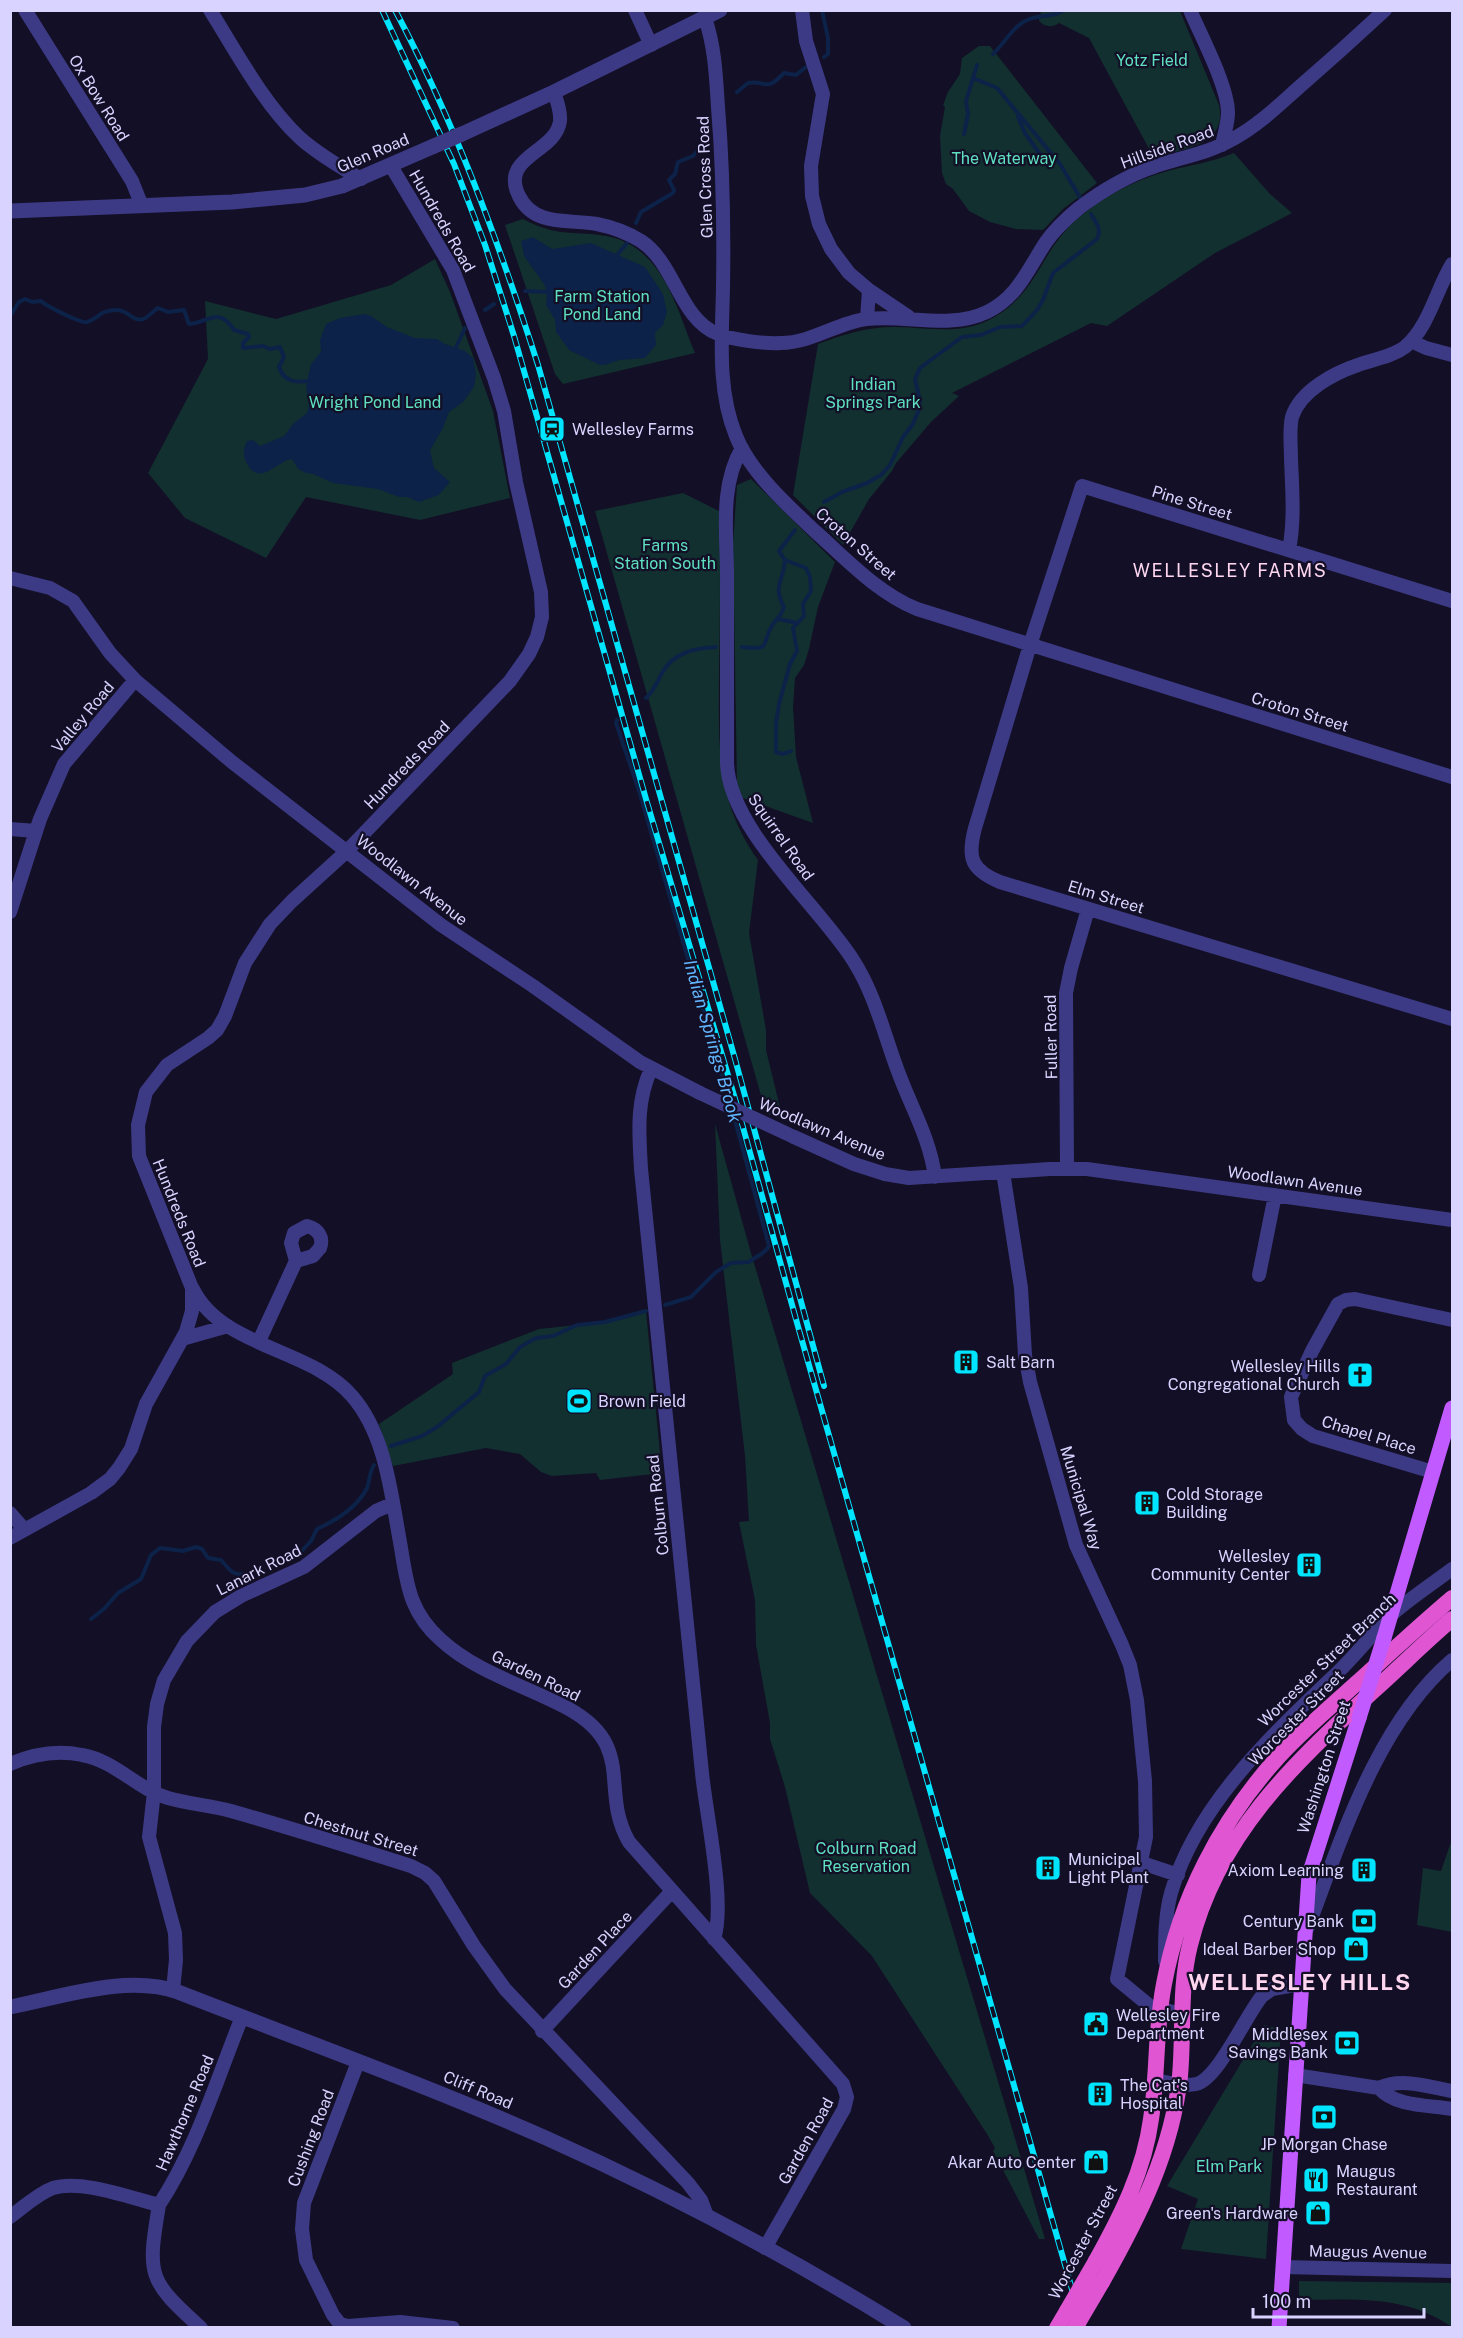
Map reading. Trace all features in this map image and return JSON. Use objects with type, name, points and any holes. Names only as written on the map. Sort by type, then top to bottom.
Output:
[{"type":"highway","name":"Worcester Street","points":[[1057,2328],[1096,2262],[1128,2200],[1139,2171],[1149,2132],[1164,1982],[1179,1926],[1202,1868],[1227,1823],[1251,1789],[1297,1738],[1452,1598]]},
{"type":"highway","name":"Worcester Street","points":[[1075,2328],[1125,2241],[1152,2185],[1167,2138],[1178,2084],[1186,1964],[1193,1934],[1215,1877],[1240,1832],[1264,1799],[1297,1761],[1452,1619]]},
{"type":"main road","name":"Washington Street","points":[[1279,2328],[1309,1875],[1392,1615],[1434,1472],[1449,1434],[1452,1408]]},
{"type":"street","name":"Ox Bow Road","points":[[25,10],[132,182],[142,206]]},
{"type":"street","points":[[210,10],[274,109],[287,124],[317,151],[361,179]]},
{"type":"street","points":[[635,10],[651,45]]},
{"type":"street","name":"Glen Road","points":[[10,211],[142,206],[295,196],[326,191],[391,166],[554,92],[720,10]]},
{"type":"street","points":[[802,10],[804,35],[824,94],[811,166],[815,214],[824,236],[849,273],[868,290],[910,318]]},
{"type":"street","points":[[1190,10],[1218,75],[1228,106],[1228,119],[1222,145]]},
{"type":"street","name":"Hillside Road","points":[[722,335],[785,343],[801,340],[846,323],[867,319],[910,318],[959,321],[996,308],[1018,288],[1056,229],[1095,196],[1140,172],[1222,145],[1248,130],[1385,10]]},
{"type":"street","name":"Glen Cross Road","points":[[705,18],[714,54],[724,175],[722,335]]},
{"type":"street","points":[[554,92],[559,111],[559,126],[553,135],[522,163],[515,176],[515,186],[523,203],[532,212],[544,218],[599,224],[641,241],[661,260],[696,318],[708,329],[722,335]]},
{"type":"street","points":[[1228,106],[1248,130]]},
{"type":"street","name":"Hundreds Road","points":[[10,1538],[91,1493],[115,1474],[130,1449],[149,1397],[182,1339],[192,1311],[192,1288],[140,1160],[137,1130],[143,1101],[151,1084],[167,1065],[217,1030],[225,1016],[245,963],[265,930],[285,907],[347,851],[510,681],[532,648],[539,631],[542,612],[541,592],[516,482],[504,411],[494,378],[453,270],[391,166]]},
{"type":"street","points":[[1289,550],[1293,507],[1291,428],[1296,409],[1313,390],[1330,378],[1350,368],[1395,353],[1411,341],[1423,323],[1452,264]]},
{"type":"street","points":[[867,319],[868,290]]},
{"type":"street","name":"Croton Street","points":[[722,335],[723,374],[727,400],[733,428],[741,448],[753,466],[799,516],[889,594],[917,609],[1452,777]]},
{"type":"street","points":[[1411,341],[1452,355]]},
{"type":"street","name":"Squirrel Road","points":[[741,448],[730,478],[726,548],[729,784],[747,821],[791,883],[836,936],[867,984],[876,1003],[900,1077],[929,1146],[935,1177]]},
{"type":"street","name":"Pine Street","points":[[1030,645],[1082,486],[1452,601]]},
{"type":"street","name":"Woodlawn Avenue","points":[[10,578],[50,588],[73,601],[110,653],[135,680],[227,758],[441,925],[526,981],[651,1069],[794,1137],[855,1164],[885,1174],[909,1178],[1067,1168],[1122,1172],[1452,1221]]},
{"type":"street","name":"Elm Street","points":[[1030,645],[971,842],[971,856],[976,867],[986,876],[1452,1019]]},
{"type":"street","name":"Valley Road","points":[[10,912],[36,831],[63,764],[135,680]]},
{"type":"street","points":[[10,829],[36,831]]},
{"type":"street","name":"Fuller Road","points":[[1067,1168],[1066,993],[1069,974],[1088,909]]},
{"type":"street","name":"Colburn Road","points":[[651,1069],[640,1102],[640,1157],[702,1773],[714,1868],[718,1920],[714,1939]]},
{"type":"street","name":"Municipal Way","points":[[1003,1172],[1020,1278],[1025,1355],[1030,1382],[1076,1545],[1119,1637],[1135,1686],[1146,1802],[1146,1831],[1142,1863],[1117,1979],[1147,2005],[1183,2014]]},
{"type":"street","points":[[1259,1275],[1275,1196]]},
{"type":"street","points":[[259,1341],[296,1261]]},
{"type":"street","name":"Garden Road","points":[[192,1288],[207,1310],[228,1326],[326,1375],[344,1388],[356,1401],[368,1419],[379,1445],[407,1588],[414,1607],[422,1619],[441,1641],[466,1659],[569,1709],[582,1717],[598,1732],[611,1755],[617,1810],[625,1836],[837,2076],[846,2093],[847,2101],[844,2109],[765,2248]]},
{"type":"street","name":"Chapel Place","points":[[1434,1472],[1313,1436],[1294,1420],[1291,1397],[1315,1345],[1338,1304],[1346,1300],[1355,1299],[1452,1320]]},
{"type":"street","points":[[182,1339],[228,1326]]},
{"type":"street","name":"Lanark Road","points":[[154,1792],[153,1736],[159,1696],[173,1662],[192,1634],[222,1607],[304,1567],[376,1511],[392,1504]]},
{"type":"street","points":[[10,1513],[24,1529]]},
{"type":"street","name":"Worcester Street Branch","points":[[1164,1982],[1168,1910],[1178,1875],[1200,1829],[1242,1769],[1279,1729],[1392,1615],[1452,1569]]},
{"type":"street","points":[[1304,1937],[1369,1778],[1390,1738],[1422,1692],[1452,1660]]},
{"type":"street","name":"Chestnut Street","points":[[10,1764],[41,1755],[79,1754],[105,1762],[167,1798],[229,1810],[411,1866],[425,1873],[438,1887],[492,1973],[542,2031],[688,2183],[701,2200],[707,2216]]},
{"type":"street","points":[[154,1792],[150,1842],[175,1933],[177,1960],[173,1990]]},
{"type":"street","points":[[1319,1838],[1341,1844]]},
{"type":"street","points":[[1142,1863],[1178,1875]]},
{"type":"street","name":"Garden Place","points":[[542,2031],[672,1891]]},
{"type":"street","points":[[1155,2080],[1178,2084],[1198,2083],[1210,2075],[1252,2008],[1264,1994],[1272,1989],[1300,1984]]},
{"type":"street","name":"Cliff Road","points":[[10,2007],[120,1986],[152,1985],[173,1990],[531,2131],[707,2216],[904,2328]]},
{"type":"street","name":"Hawthorne Road","points":[[159,2205],[179,2175],[197,2135],[242,2017]]},
{"type":"street","name":"Cushing Road","points":[[340,2326],[306,2260],[302,2229],[304,2203],[358,2062]]},
{"type":"street","points":[[1295,2075],[1379,2088],[1389,2083],[1399,2082],[1452,2091]]},
{"type":"street","points":[[1379,2088],[1386,2096],[1396,2100],[1452,2109]]},
{"type":"street","points":[[10,2217],[37,2197],[54,2188],[69,2186],[98,2190],[159,2205],[153,2243],[153,2270],[159,2284],[173,2302],[201,2328]]},
{"type":"street","name":"Maugus Avenue","points":[[1283,2267],[1452,2271]]},
{"type":"street","points":[[340,2326],[400,2322],[453,2328]]},
{"type":"green space","name":"Yotz Field","points":[[1041,11],[1180,11],[1219,105],[1220,119],[1216,130],[1210,138],[1200,144],[1154,158],[1089,38],[1059,23],[1051,26],[1044,25],[1039,21]]},
{"type":"green space","name":"The Waterway","points":[[979,46],[990,46],[1097,183],[1063,209],[1043,230],[1016,229],[990,222],[969,211],[953,189],[946,184],[942,173],[940,136],[945,107],[943,105],[948,92],[960,74],[962,58]]},
{"type":"green space","name":"Indian Springs Park","points":[[1234,153],[1270,194],[1292,213],[1215,253],[1107,326],[1091,323],[952,393],[959,396],[931,422],[896,463],[869,499],[843,545],[793,495],[818,344],[873,328],[953,329],[987,321],[1004,311],[1017,299],[1028,287],[1063,233],[1097,204],[1143,179]]},
{"type":"green space","name":"Farm Station Pond Land","points":[[523,219],[561,232],[599,235],[620,240],[637,249],[663,278],[695,353],[563,384],[555,374],[505,225]]},
{"type":"green space","name":"Wright Pond Land","points":[[435,259],[450,292],[493,411],[510,498],[420,520],[306,497],[266,558],[185,518],[148,473],[208,359],[205,301],[276,319],[391,285]]},
{"type":"green space","points":[[751,479],[835,562],[818,607],[804,665],[795,678],[793,707],[796,757],[813,823],[740,797],[737,784],[733,543],[737,485]]},
{"type":"green space","name":"Farms Station South","points":[[683,493],[723,513],[720,541],[719,696],[722,769],[733,814],[758,860],[749,933],[766,1030],[766,1050],[783,1120],[766,1113],[595,511]]},
{"type":"green space","name":"Colburn Road Reservation","points":[[715,1124],[751,1253],[1045,2239],[1039,2239],[993,2151],[995,2148],[987,2134],[872,1956],[810,1893],[785,1787],[770,1739],[770,1723],[756,1645],[755,1600],[739,1522],[749,1521],[745,1456],[720,1240]]},
{"type":"green space","points":[[646,1311],[662,1473],[600,1480],[596,1473],[552,1476],[541,1472],[520,1454],[486,1448],[393,1466],[379,1424],[453,1374],[452,1363],[539,1329],[605,1322]]},
{"type":"green space","points":[[1452,1839],[1452,1932],[1417,1925],[1423,1868],[1441,1871]]},
{"type":"green space","name":"Elm Park","points":[[1264,2025],[1281,2029],[1266,2259],[1181,2249],[1198,2199],[1167,2186]]},
{"type":"green space","points":[[1299,2281],[1452,2283],[1452,2327],[1434,2316],[1397,2304],[1359,2300],[1299,2300]]},
{"type":"water","name":"Farm Station Pond Land","points":[[533,237],[552,249],[591,243],[645,267],[663,294],[667,312],[663,325],[655,333],[656,345],[645,358],[619,360],[600,365],[569,350],[556,332],[555,320],[546,305],[547,292],[544,284],[524,256],[521,241]]},
{"type":"water","points":[[365,314],[387,327],[415,338],[437,339],[465,351],[473,358],[476,374],[474,387],[463,402],[449,412],[430,450],[434,468],[450,482],[439,495],[419,502],[378,489],[333,483],[298,469],[292,459],[269,471],[257,473],[252,470],[244,458],[247,441],[253,440],[260,446],[284,436],[293,424],[307,413],[309,406],[306,386],[311,364],[321,352],[320,340],[326,324],[340,318]]},
{"type":"waterway","points":[[822,10],[828,38],[828,54],[824,57]]},
{"type":"waterway","name":"Indian Springs Brook","points":[[993,54],[1022,23],[1032,18],[1056,14],[1064,10]]},
{"type":"waterway","name":"Indian Springs Brook","points":[[977,65],[973,78],[997,88],[1060,164],[1081,199]]},
{"type":"waterway","points":[[737,92],[748,83],[770,84],[784,73],[796,75],[806,67]]},
{"type":"waterway","points":[[964,134],[968,114],[966,101],[973,78]]},
{"type":"waterway","points":[[1018,117],[1025,133],[1049,167]]},
{"type":"waterway","points":[[636,223],[641,212],[673,193],[674,190],[669,180],[675,174],[678,162],[693,156],[698,150]]},
{"type":"waterway","name":"Indian Springs Brook","points":[[824,502],[842,492],[867,483],[881,475],[890,465],[918,412],[920,401],[915,379],[920,368],[962,337],[981,335],[1000,327],[1022,326],[1037,310],[1053,273],[1097,239],[1099,229],[1091,214]]},
{"type":"waterway","points":[[617,255],[627,243]]},
{"type":"waterway","points":[[525,291],[547,292]]},
{"type":"waterway","points":[[10,316],[19,302],[25,299],[32,302],[41,301],[84,322],[107,311],[117,310],[136,319],[143,319],[158,308],[168,312],[184,310],[189,324],[218,317],[234,330],[248,334],[249,337],[243,343],[243,348],[280,347],[284,357],[279,367],[281,372],[294,381],[308,381]]},
{"type":"waterway","points":[[485,310],[494,304]]},
{"type":"waterway","points":[[456,347],[465,328]]},
{"type":"waterway","name":"Indian Springs Brook","points":[[742,647],[762,647],[769,631],[782,612],[784,607],[779,588],[785,560],[779,551],[795,530]]},
{"type":"waterway","points":[[785,560],[806,568],[810,577],[811,591],[803,604],[804,616],[793,628],[797,651],[790,664],[776,723],[776,752],[783,754],[791,751]]},
{"type":"waterway","points":[[778,619],[797,623]]},
{"type":"waterway","name":"Indian Springs Brook","points":[[646,698],[667,666],[678,656],[692,650],[716,647]]},
{"type":"waterway","name":"Indian Springs Brook","points":[[617,720],[616,723],[639,791],[730,1103]]},
{"type":"waterway","name":"Indian Springs Brook","points":[[665,1305],[691,1297],[716,1272],[731,1263],[749,1262],[769,1246],[733,1113]]},
{"type":"waterway","name":"Indian Springs Brook","points":[[391,1446],[422,1436],[437,1427],[479,1392],[485,1376],[506,1364],[520,1347],[536,1338],[553,1336],[577,1325],[605,1322],[646,1311]]},
{"type":"waterway","name":"Indian Springs Brook","points":[[272,1567],[300,1553],[311,1541],[317,1529],[339,1517],[358,1502],[367,1488],[374,1465]]},
{"type":"waterway","name":"Indian Springs Brook","points":[[91,1619],[104,1609],[118,1593],[141,1579],[151,1555],[160,1548],[183,1551],[196,1547],[202,1549],[208,1558],[221,1560],[234,1573],[246,1574]]},
{"type":"railway","points":[[382,10],[454,164],[485,245],[514,336],[646,799],[736,1102],[1083,2328]]},
{"type":"railway","points":[[395,10],[437,96],[474,184],[508,274],[538,365],[735,1059],[824,1386]]},
{"type":"place","name":"Wellesley Farms","points":[[552,429]]},
{"type":"place","name":"Salt Barn","points":[[966,1362]]},
{"type":"place","name":"Wellesley Hills Congregational Church","points":[[1360,1375]]},
{"type":"place","name":"Brown Field","points":[[579,1401]]},
{"type":"place","name":"Cold Storage Building","points":[[1147,1503]]},
{"type":"place","name":"Wellesley Community Center","points":[[1309,1565]]},
{"type":"place","name":"Municipal Light Plant","points":[[1048,1868]]},
{"type":"place","name":"Axiom Learning","points":[[1364,1870]]},
{"type":"place","name":"Century Bank","points":[[1364,1921]]},
{"type":"place","name":"Ideal Barber Shop","points":[[1356,1949]]},
{"type":"place","name":"Wellesley Fire Department","points":[[1096,2024]]},
{"type":"place","name":"Middlesex Savings Bank","points":[[1347,2043]]},
{"type":"place","name":"The Cat's Hospital","points":[[1100,2094]]},
{"type":"place","name":"JP Morgan Chase","points":[[1324,2117]]},
{"type":"place","name":"Akar Auto Center","points":[[1096,2162]]},
{"type":"place","name":"Maugus Restaurant","points":[[1316,2180]]},
{"type":"place","name":"Green's Hardware","points":[[1318,2213]]},
{"type":"district","name":"WELLESLEY FARMS","points":[[1230,570]]},
{"type":"district","name":"WELLESLEY HILLS","points":[[1300,1982]]}]
